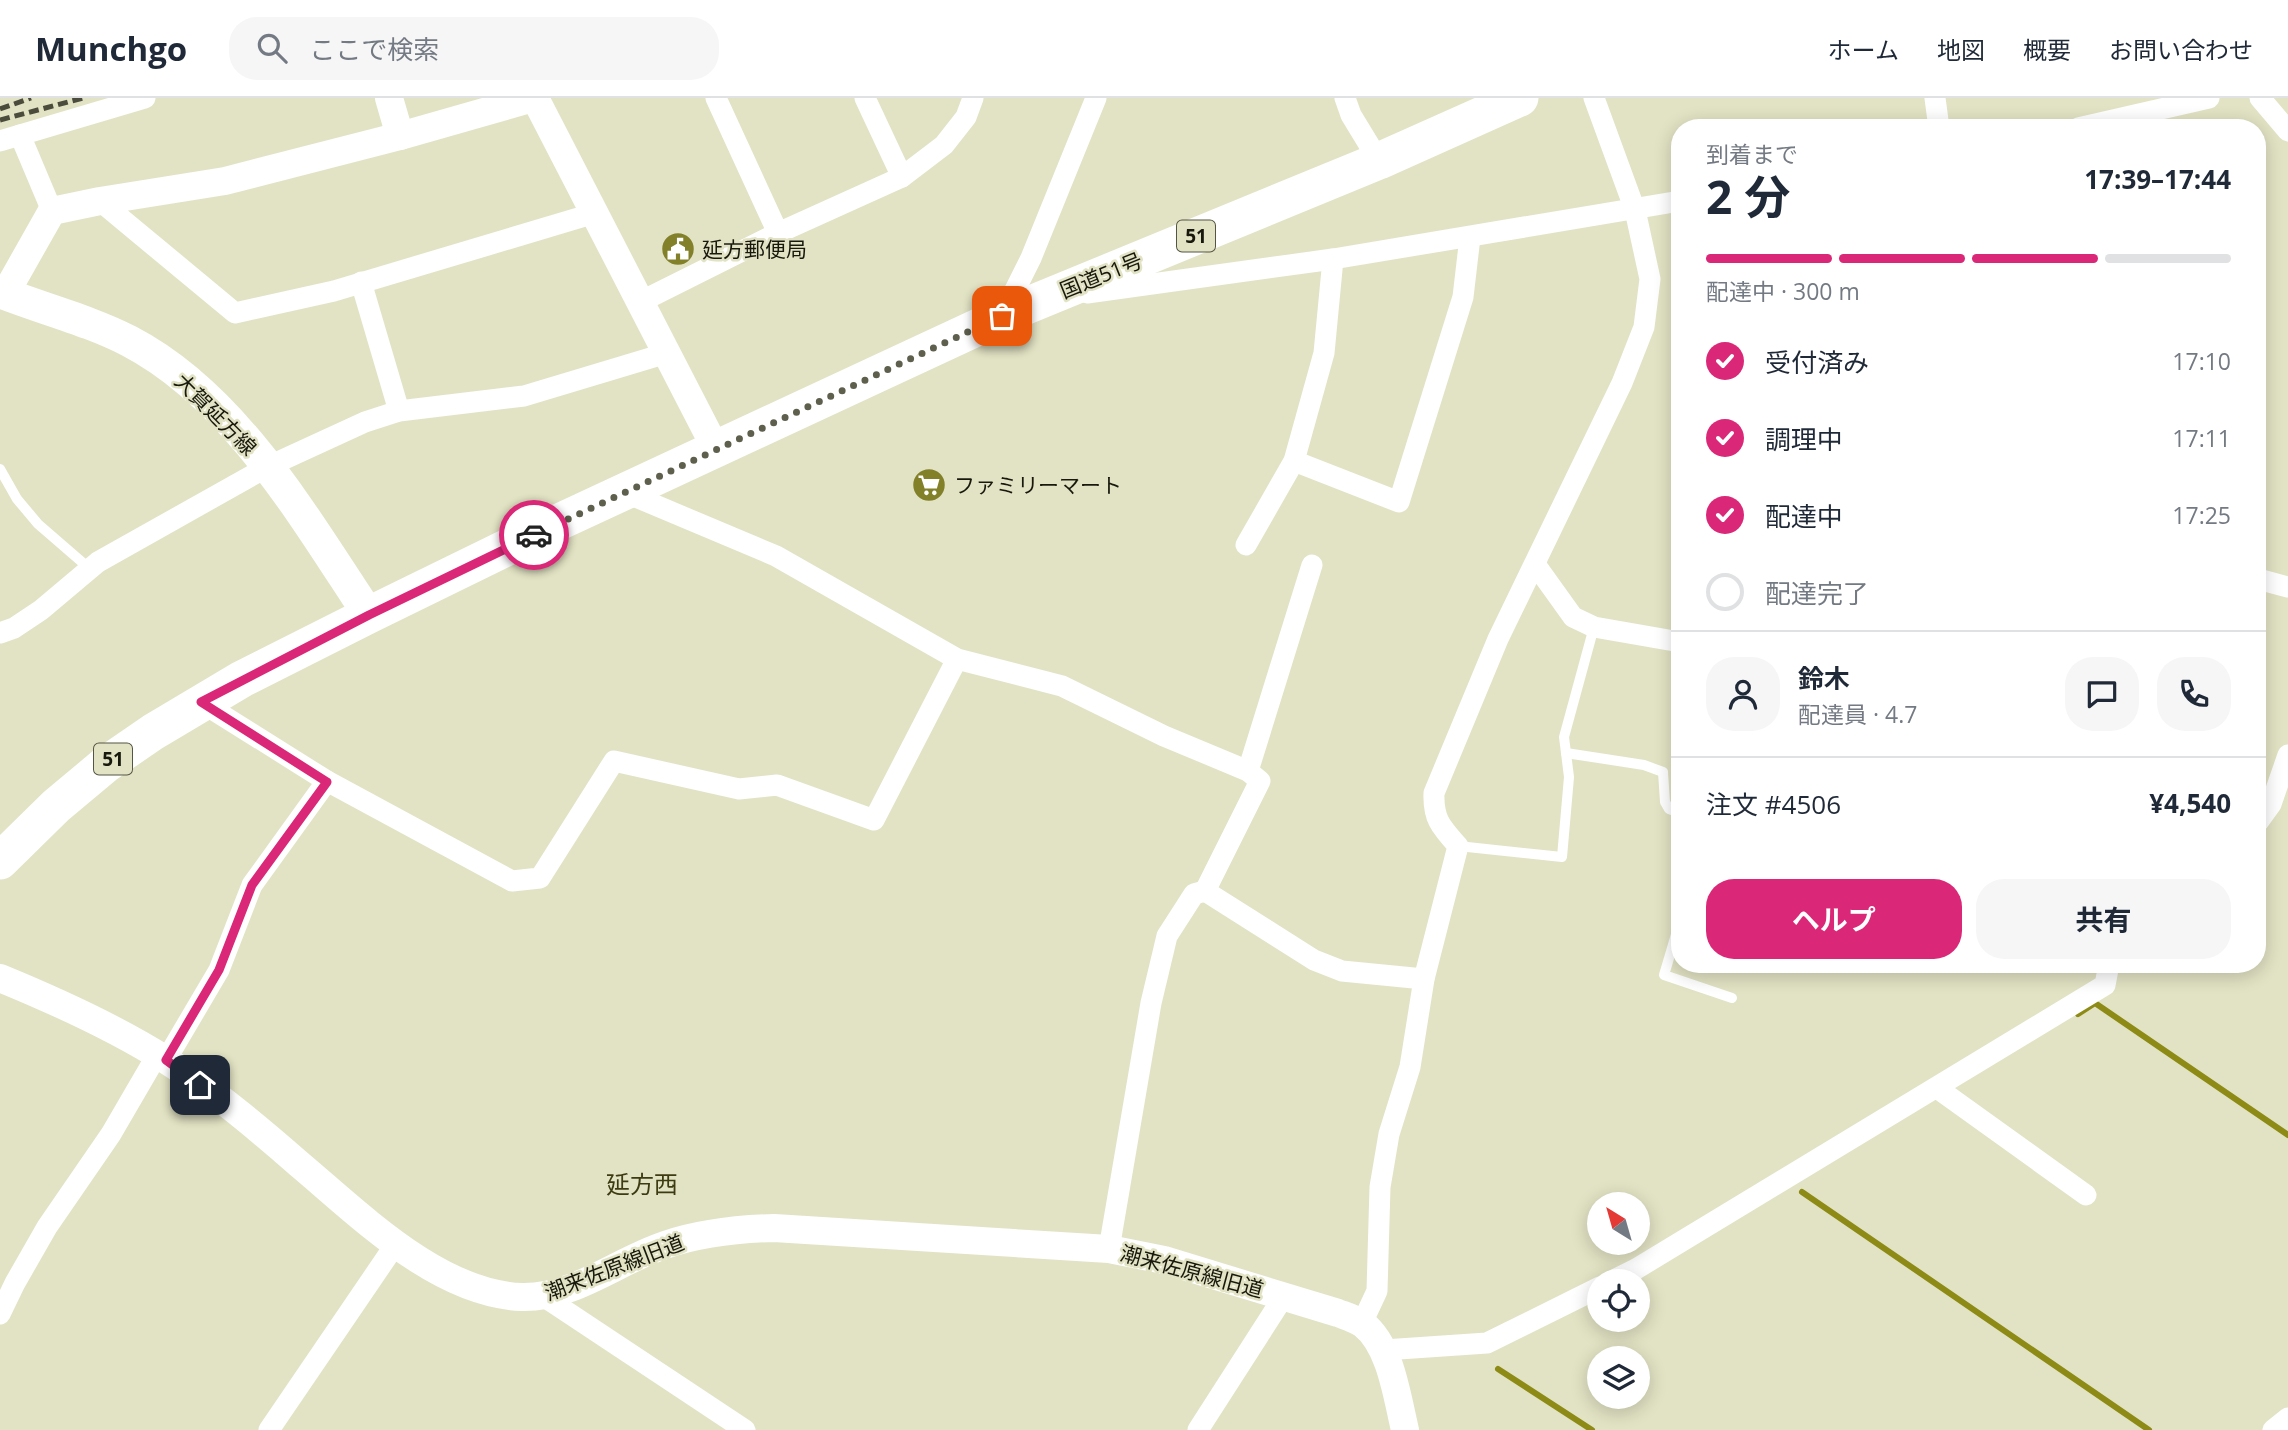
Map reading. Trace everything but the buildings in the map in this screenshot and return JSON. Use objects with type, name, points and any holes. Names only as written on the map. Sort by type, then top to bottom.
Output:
[{"type":"highway","name":"国道51号","points":[[0,861],[56,806],[105,765],[201,702],[369,615],[624,492],[1002,316],[1379,162],[1520,98]]},
{"type":"main road","name":"大賀延方線","points":[[2,297],[69,316],[130,342],[165,364],[198,390],[237,430],[267,467],[369,615]]},
{"type":"street","points":[[52,211],[10,138],[145,98]]},
{"type":"street","points":[[389,98],[400,136]]},
{"type":"street","points":[[2,297],[52,211],[225,181],[534,98],[716,449]]},
{"type":"street","points":[[716,98],[778,233]]},
{"type":"street","points":[[865,98],[902,177]]},
{"type":"street","points":[[640,302],[778,233],[902,177],[944,145],[966,117],[973,98]]},
{"type":"street","points":[[1002,316],[1031,258],[1096,98]]},
{"type":"street","points":[[1345,98],[1351,115],[1379,162]]},
{"type":"street","points":[[1362,1323],[1377,1291],[1380,1187],[1389,1134],[1410,1067],[1424,979],[1458,846],[1444,831],[1433,811],[1434,793],[1498,639],[1622,383],[1644,327],[1650,279],[1635,210],[1594,98]]},
{"type":"street","points":[[1935,98],[1938,119]]},
{"type":"street","points":[[2117,119],[2208,98]]},
{"type":"street","points":[[2260,98],[2288,131]]},
{"type":"street","points":[[100,201],[235,313],[334,291],[595,213]]},
{"type":"street","points":[[1040,300],[1333,259],[1671,203]]},
{"type":"street","points":[[1294,461],[1399,502],[1463,297],[1470,237]]},
{"type":"street","points":[[1246,545],[1294,461],[1324,353],[1333,259]]},
{"type":"street","points":[[361,282],[399,411]]},
{"type":"street","points":[[0,633],[41,610],[90,569],[267,467],[365,422],[399,411],[524,396],[667,353]]},
{"type":"street","points":[[624,492],[776,556],[957,659],[1062,686],[1164,736],[1248,771],[1260,781],[1205,891]]},
{"type":"street","points":[[1535,564],[1573,617],[1594,628],[1671,641]]},
{"type":"street","points":[[1248,771],[1312,565]]},
{"type":"street","points":[[2266,581],[2288,587]]},
{"type":"street","points":[[201,702],[327,782],[512,881],[540,878],[614,761],[740,789],[777,785],[874,820],[957,659]]},
{"type":"street","points":[[2266,811],[2271,804],[2288,755]]},
{"type":"street","points":[[0,1314],[47,1227],[219,970],[252,885],[327,782]]},
{"type":"street","points":[[1109,1249],[1151,1003],[1167,936],[1194,894],[1205,891],[1314,960],[1342,971],[1424,979]]},
{"type":"street","points":[[1636,1269],[2105,985],[2107,973]]},
{"type":"street","name":"潮来佐原線旧道","points":[[0,978],[110,1028],[161,1058],[249,1121],[395,1245],[467,1284],[519,1297],[543,1297],[568,1289],[666,1245],[736,1229],[774,1228],[1109,1249],[1164,1260],[1338,1313],[1362,1323],[1376,1336],[1384,1350],[1405,1430]]},
{"type":"street","points":[[1937,1088],[2086,1195]]},
{"type":"street","points":[[269,1430],[395,1245]]},
{"type":"street","points":[[1384,1350],[1487,1343],[1587,1293]]},
{"type":"street","points":[[1198,1430],[1284,1296]]},
{"type":"street","points":[[543,1297],[745,1430]]},
{"type":"street","points":[[2273,1430],[2288,1418]]},
{"type":"lane","points":[[0,469],[17,499],[38,524],[90,569]]},
{"type":"lane","points":[[1458,846],[1562,858],[1569,777],[1564,737],[1594,628]]},
{"type":"lane","points":[[1566,753],[1644,765],[1663,772],[1665,802],[1671,810]]},
{"type":"lane","points":[[1671,951],[1664,975],[1732,999]]},
{"type":"waterway","points":[[2078,1014],[2095,1003],[2288,1135]]},
{"type":"waterway","points":[[1802,1192],[2149,1430]]},
{"type":"waterway","points":[[1498,1369],[1592,1430]]},
{"type":"railway","points":[[0,109],[31,98]]},
{"type":"railway","points":[[0,120],[83,98]]},
{"type":"way so far","points":[[534,535],[1002,316]]},
{"type":"place","name":"延方郵便局","points":[[678,249]]},
{"type":"place","name":"ファミリーマート","points":[[929,485]]},
{"type":"district","name":"延方西","points":[[642,1183]]},
{"type":"route","points":[[200,1085],[166,1060],[219,970],[252,885],[327,782],[201,702],[369,615],[534,535]]}]
